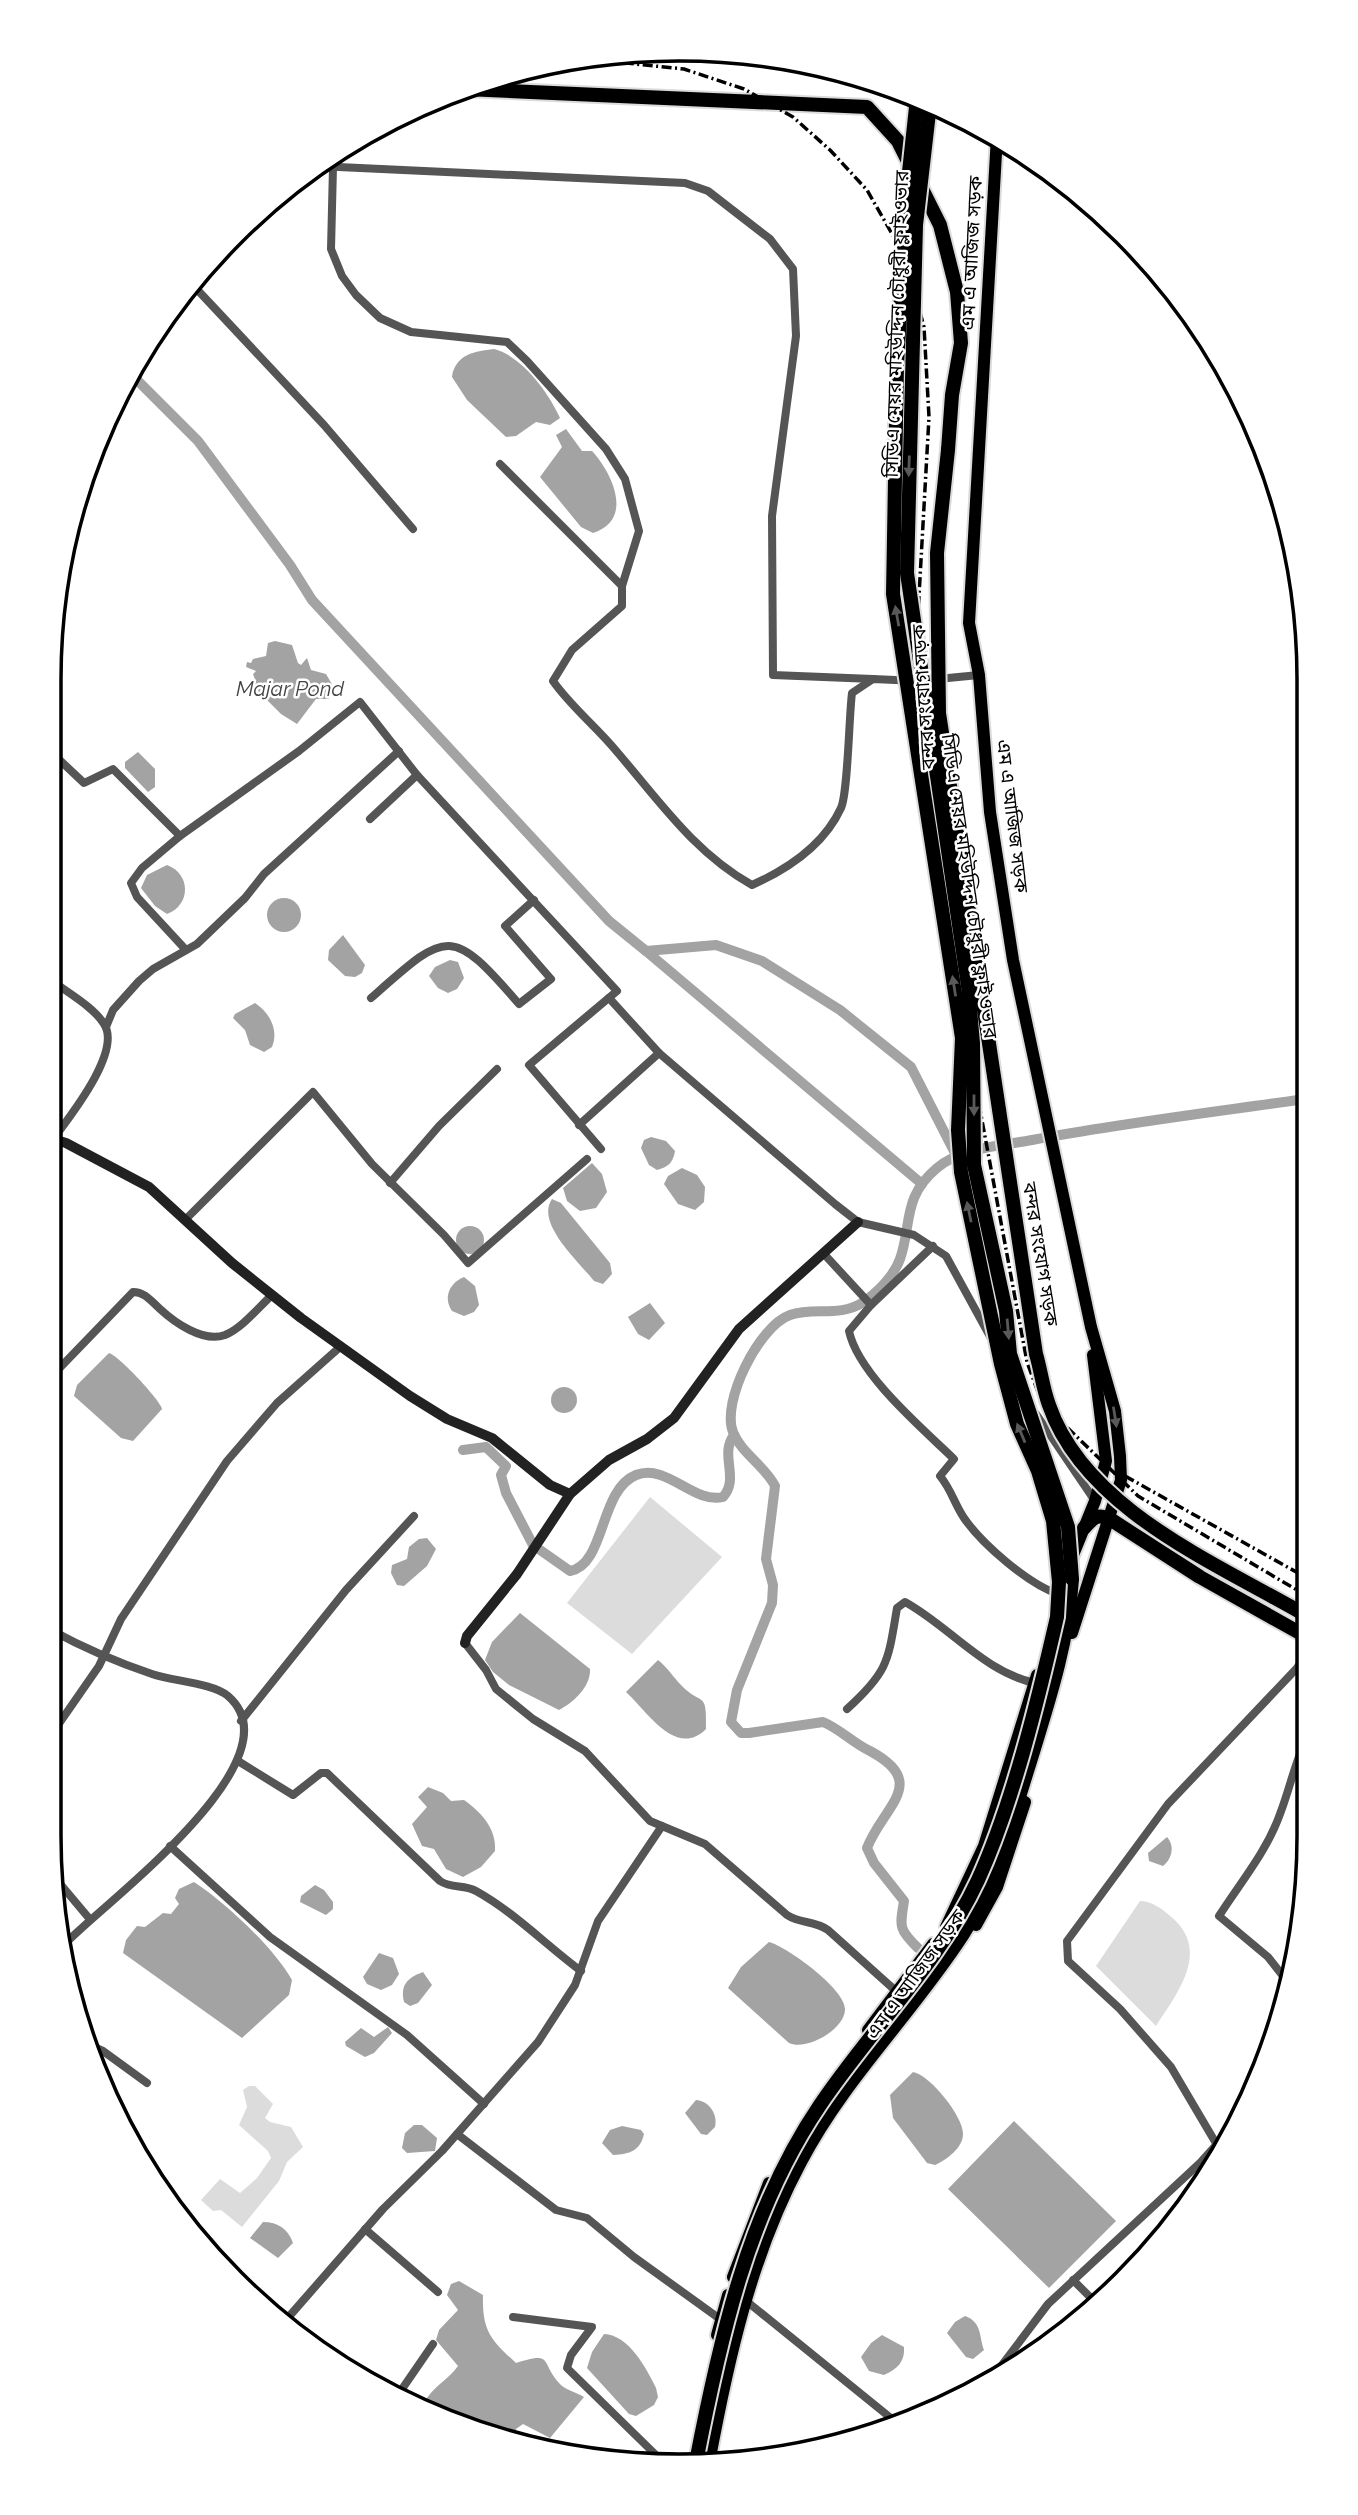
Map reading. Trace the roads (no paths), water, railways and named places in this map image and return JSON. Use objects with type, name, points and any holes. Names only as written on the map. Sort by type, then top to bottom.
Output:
[{"type":"highway","name":"বন্দর সংযোগ সড়ক","points":[[492,90],[867,107],[898,141],[940,225],[957,292],[961,343],[952,394],[937,553],[939,713],[1037,1354],[1049,1406],[1090,1474],[1130,1512],[1297,1610]]},
{"type":"highway","points":[[698,2453],[730,2310],[766,2204],[819,2106],[952,1928],[978,1880],[1010,1789],[1057,1617],[1059,1560],[1053,1521],[1038,1471],[1017,1424],[1001,1364],[961,1172],[958,1130],[962,1038],[893,594],[897,365],[908,181],[916,108]]},
{"type":"highway","name":"সিডিএ মেয়র মহিউদ্দিন চৌধুরী ফ্লাইওভার","points":[[710,2452],[741,2314],[776,2209],[794,2172],[853,2080],[962,1935],[990,1885],[1056,1674],[1070,1619],[1072,1579],[1068,1527],[1010,1354],[1006,1311],[974,1165],[973,1043],[968,986],[907,573],[916,225],[929,114]]},
{"type":"highway","points":[[1084,1528],[1094,1517],[1102,1515],[1200,1577],[1297,1631]]},
{"type":"main road","name":"এম এ আজিজ সড়ক","points":[[717,2452],[750,2304],[779,2217],[817,2144],[867,2072],[968,1938],[997,1888],[1062,1675],[1075,1617],[1121,1480],[1115,1411],[1091,1327],[1013,960],[990,812],[979,675],[969,624],[996,149]]},
{"type":"main road","name":"এম এ আজিজ সড়ক","points":[[693,2453],[720,2319],[760,2202],[785,2151],[814,2102],[947,1926],[972,1876],[995,1815],[1035,1683],[1058,1594],[1095,1501],[1106,1461],[1091,1327]]},
{"type":"street","points":[[333,167],[331,249],[342,276],[366,304],[380,318],[411,332],[507,342],[606,449],[625,479],[639,531],[622,586],[622,606],[572,650],[553,681],[570,705],[618,751],[672,820],[723,868],[752,885],[777,874],[816,845],[842,806],[852,693],[873,679]]},
{"type":"street","points":[[333,167],[685,183],[708,191],[770,239],[793,269],[796,336],[772,516],[773,676],[917,681],[979,675]]},
{"type":"street","points":[[199,291],[324,425],[413,529]]},
{"type":"street","points":[[500,464],[622,586]]},
{"type":"street","points":[[186,950],[137,897],[131,883],[142,868],[180,836],[299,751],[360,702],[417,775],[617,991],[529,1065],[601,1149]]},
{"type":"street","points":[[61,1125],[105,1059],[108,1047],[106,1027],[113,1010],[128,991],[153,969],[186,950],[233,911],[264,874],[399,751]]},
{"type":"street","points":[[61,761],[84,783],[113,769],[180,836]]},
{"type":"street","points":[[370,819],[417,775]]},
{"type":"street","points":[[371,998],[429,949],[447,945],[473,954],[519,1004],[551,979],[505,926],[534,900]]},
{"type":"street","points":[[61,988],[106,1027]]},
{"type":"street","points":[[609,999],[659,1054],[858,1222],[914,1235],[946,1256],[1007,1368],[1095,1501]]},
{"type":"street","points":[[579,1125],[659,1054]]},
{"type":"street","points":[[390,1183],[439,1126],[497,1069]]},
{"type":"street","points":[[186,1219],[313,1092],[390,1183],[444,1235],[468,1263],[587,1159]]},
{"type":"street","points":[[61,1143],[149,1187],[272,1295],[340,1346],[447,1419],[492,1438],[550,1485],[570,1494]]},
{"type":"street","points":[[858,1222],[739,1329],[674,1418],[647,1439],[609,1460],[570,1494],[510,1584],[467,1636],[465,1643],[486,1670],[496,1689],[533,1719],[586,1751],[614,1779],[641,1814],[705,1844],[793,1920],[818,1923],[897,1992]]},
{"type":"street","points":[[933,1246],[871,1304],[849,1332],[852,1347],[873,1377],[954,1459],[940,1476],[964,1518],[1025,1576],[1044,1589],[1058,1594]]},
{"type":"street","points":[[824,1254],[871,1304]]},
{"type":"street","points":[[61,1365],[92,1330],[133,1292],[147,1297],[183,1327],[218,1335],[225,1335],[239,1325],[272,1295]]},
{"type":"street","points":[[61,1720],[103,1656],[121,1619],[227,1461],[276,1403],[340,1346]]},
{"type":"street","points":[[241,1720],[346,1590],[414,1516]]},
{"type":"street","points":[[848,1709],[874,1683],[889,1659],[897,1608],[905,1602],[963,1641],[994,1667],[1035,1683]]},
{"type":"street","points":[[61,1635],[103,1656],[174,1681],[215,1689],[228,1696],[241,1720],[244,1738],[238,1761],[230,1776],[170,1846],[134,1884],[70,1939]]},
{"type":"street","points":[[1215,2142],[1171,2067],[1126,2015],[1068,1961],[1067,1941],[1168,1804],[1297,1668]]},
{"type":"street","points":[[238,1761],[293,1795],[321,1773],[327,1773],[440,1881],[449,1886],[469,1887],[497,1903],[581,1971]]},
{"type":"street","points":[[1281,1973],[1268,1956],[1219,1916],[1265,1845],[1280,1813],[1297,1762]]},
{"type":"street","points":[[290,2315],[365,2229],[484,2105],[538,2042],[581,1971],[598,1921],[662,1826]]},
{"type":"street","points":[[170,1846],[270,1937],[407,2035],[484,2105]]},
{"type":"street","points":[[64,1889],[88,1917]]},
{"type":"street","points":[[100,2050],[147,2083]]},
{"type":"street","points":[[457,2134],[556,2210],[587,2218],[634,2257],[720,2319]]},
{"type":"street","points":[[1006,2360],[1048,2304],[1210,2152]]},
{"type":"street","points":[[365,2229],[438,2292]]},
{"type":"street","points":[[1073,2280],[1090,2297]]},
{"type":"street","points":[[750,2304],[889,2417]]},
{"type":"street","points":[[513,2317],[592,2327],[571,2354],[567,2368],[654,2453]]},
{"type":"street","points":[[403,2388],[433,2344]]},
{"type":"water","points":[[494,349],[515,359],[524,367],[549,398],[560,418],[550,425],[536,422],[516,436],[506,437],[467,400],[452,377],[457,364],[461,359],[479,351]]},
{"type":"water","points":[[566,429],[582,451],[592,451],[600,461],[616,496],[613,518],[606,527],[593,533],[581,527],[540,477],[562,447],[556,435]]},
{"type":"water","name":"Majar Pond","points":[[275,641],[292,645],[298,663],[301,665],[307,658],[311,670],[326,674],[333,686],[329,699],[316,699],[297,724],[281,714],[253,686],[256,682],[253,674],[256,671],[246,667],[247,662],[251,663],[253,659],[266,656],[268,643]]},
{"type":"water","points":[[138,752],[155,769],[155,787],[148,792],[125,768],[125,762]]},
{"type":"water","points":[[167,865],[180,875],[185,890],[180,904],[167,914],[155,906],[141,888],[147,875]]},
{"type":"water","points":[[284,898],[296,903],[301,915],[296,927],[284,932],[272,927],[267,915],[272,903]]},
{"type":"water","points":[[343,935],[365,965],[362,973],[355,977],[345,976],[328,960],[329,950]]},
{"type":"water","points":[[450,960],[458,962],[464,978],[457,989],[448,993],[438,988],[429,976],[435,967]]},
{"type":"water","points":[[255,1003],[269,1017],[274,1028],[272,1047],[264,1052],[250,1045],[245,1030],[233,1018],[235,1014]]},
{"type":"water","points":[[651,1137],[666,1141],[675,1151],[669,1164],[657,1170],[649,1165],[641,1148],[644,1140]]},
{"type":"water","points":[[592,1163],[602,1174],[607,1192],[596,1208],[580,1211],[567,1201],[563,1188]]},
{"type":"water","points":[[682,1168],[697,1175],[705,1187],[704,1202],[695,1210],[678,1204],[664,1184],[668,1176]]},
{"type":"water","points":[[552,1199],[561,1203],[610,1263],[612,1274],[603,1284],[594,1281],[561,1242],[549,1219],[548,1209]]},
{"type":"water","points":[[470,1226],[480,1230],[484,1240],[480,1250],[470,1254],[460,1250],[456,1240],[460,1230]]},
{"type":"water","points":[[464,1277],[475,1286],[479,1305],[474,1312],[464,1316],[452,1311],[448,1296],[451,1287]]},
{"type":"water","points":[[650,1303],[665,1323],[649,1340],[638,1334],[628,1317]]},
{"type":"water","points":[[109,1353],[138,1379],[162,1409],[133,1441],[121,1438],[74,1396],[77,1385]]},
{"type":"water","points":[[564,1387],[573,1391],[577,1400],[573,1409],[564,1413],[555,1409],[551,1400],[555,1391]]},
{"type":"water","points":[[427,1538],[436,1549],[427,1566],[404,1586],[397,1585],[391,1573],[392,1565],[407,1559],[409,1547],[419,1539]]},
{"type":"water","points":[[520,1613],[590,1669],[588,1681],[580,1693],[559,1710],[509,1685],[493,1672],[485,1660],[492,1642]]},
{"type":"water","points":[[658,1660],[688,1692],[704,1703],[706,1729],[695,1737],[684,1739],[663,1729],[626,1692]]},
{"type":"water","points":[[428,1787],[443,1793],[451,1801],[464,1800],[491,1828],[495,1851],[481,1867],[463,1877],[446,1869],[434,1849],[422,1846],[412,1824],[427,1807],[418,1797]]},
{"type":"water","points":[[1167,1837],[1172,1848],[1166,1863],[1163,1866],[1149,1861],[1148,1853]]},
{"type":"water","points":[[194,1882],[248,1926],[292,1980],[289,1995],[242,2038],[123,1953],[126,1940],[137,1926],[145,1927],[163,1913],[171,1914],[179,1904],[175,1898],[179,1889]]},
{"type":"water","points":[[315,1885],[324,1890],[333,1902],[333,1909],[326,1915],[300,1902],[301,1896]]},
{"type":"water","points":[[769,1942],[814,1970],[843,2002],[843,2017],[838,2025],[823,2037],[805,2044],[789,2043],[728,1988],[741,1967]]},
{"type":"water","points":[[379,1953],[393,1958],[399,1974],[392,1985],[381,1990],[367,1984],[363,1977]]},
{"type":"water","points":[[423,1972],[432,1985],[418,2003],[410,2006],[404,2002],[404,1987],[409,1980]]},
{"type":"water","points":[[388,2027],[392,2033],[374,2053],[365,2057],[346,2046],[345,2042],[361,2028],[374,2037]]},
{"type":"water","points":[[913,2072],[936,2088],[952,2107],[962,2126],[962,2139],[957,2149],[935,2165],[927,2163],[893,2118],[890,2095]]},
{"type":"water","points":[[696,2100],[705,2103],[714,2113],[715,2127],[707,2135],[701,2134],[685,2113]]},
{"type":"water","points":[[1014,2121],[1116,2221],[1049,2288],[948,2189]]},
{"type":"water","points":[[414,2125],[422,2125],[437,2138],[435,2151],[407,2153],[402,2148],[405,2133]]},
{"type":"water","points":[[622,2126],[641,2130],[644,2134],[637,2148],[624,2154],[613,2155],[602,2143],[610,2130]]},
{"type":"water","points":[[263,2222],[282,2227],[293,2243],[278,2258],[250,2238]]},
{"type":"water","points":[[459,2281],[483,2295],[486,2326],[494,2341],[516,2363],[536,2358],[545,2361],[561,2385],[584,2397],[550,2438],[523,2424],[516,2432],[426,2399],[458,2366],[436,2340],[439,2330],[458,2310],[447,2295],[451,2284]]},
{"type":"water","points":[[965,2316],[977,2326],[984,2350],[973,2359],[966,2357],[947,2333],[955,2322]]},
{"type":"water","points":[[604,2334],[629,2346],[642,2362],[656,2388],[658,2397],[654,2405],[636,2416],[629,2414],[587,2368],[592,2352]]},
{"type":"water","points":[[882,2335],[904,2347],[899,2364],[884,2375],[869,2371],[861,2357],[871,2343]]},
{"type":"waterway","points":[[138,381],[198,441],[290,565],[312,600],[609,921],[646,951],[716,945],[762,961],[840,1010],[911,1067],[956,1155]]},
{"type":"waterway","points":[[646,951],[922,1184]]},
{"type":"waterway","points":[[918,1948],[902,1927],[904,1901],[874,1863],[867,1848],[897,1796],[900,1785],[897,1774],[888,1763],[823,1722],[749,1733],[741,1733],[731,1722],[737,1690],[772,1603],[773,1585],[766,1559],[775,1486],[737,1440],[731,1419],[732,1403],[745,1366],[766,1334],[790,1315],[844,1310],[862,1303],[879,1289],[894,1272],[900,1259],[910,1212],[918,1190],[926,1179],[947,1161],[982,1148],[1297,1100]]},
{"type":"waterway","points":[[463,1450],[486,1447],[506,1466],[501,1475],[506,1493],[533,1545],[570,1571],[582,1565],[590,1555],[615,1495],[624,1483],[636,1475],[658,1474],[701,1495],[723,1497],[730,1482],[728,1450],[734,1435]]},
{"type":"railway","points":[[632,64],[684,69],[744,89],[793,117],[830,150],[867,190],[895,239],[924,327],[929,417],[918,614],[919,782],[1027,1362],[1042,1403],[1138,1496],[1297,1590]]},
{"type":"railway","points":[[1125,1476],[1297,1572]]}]
